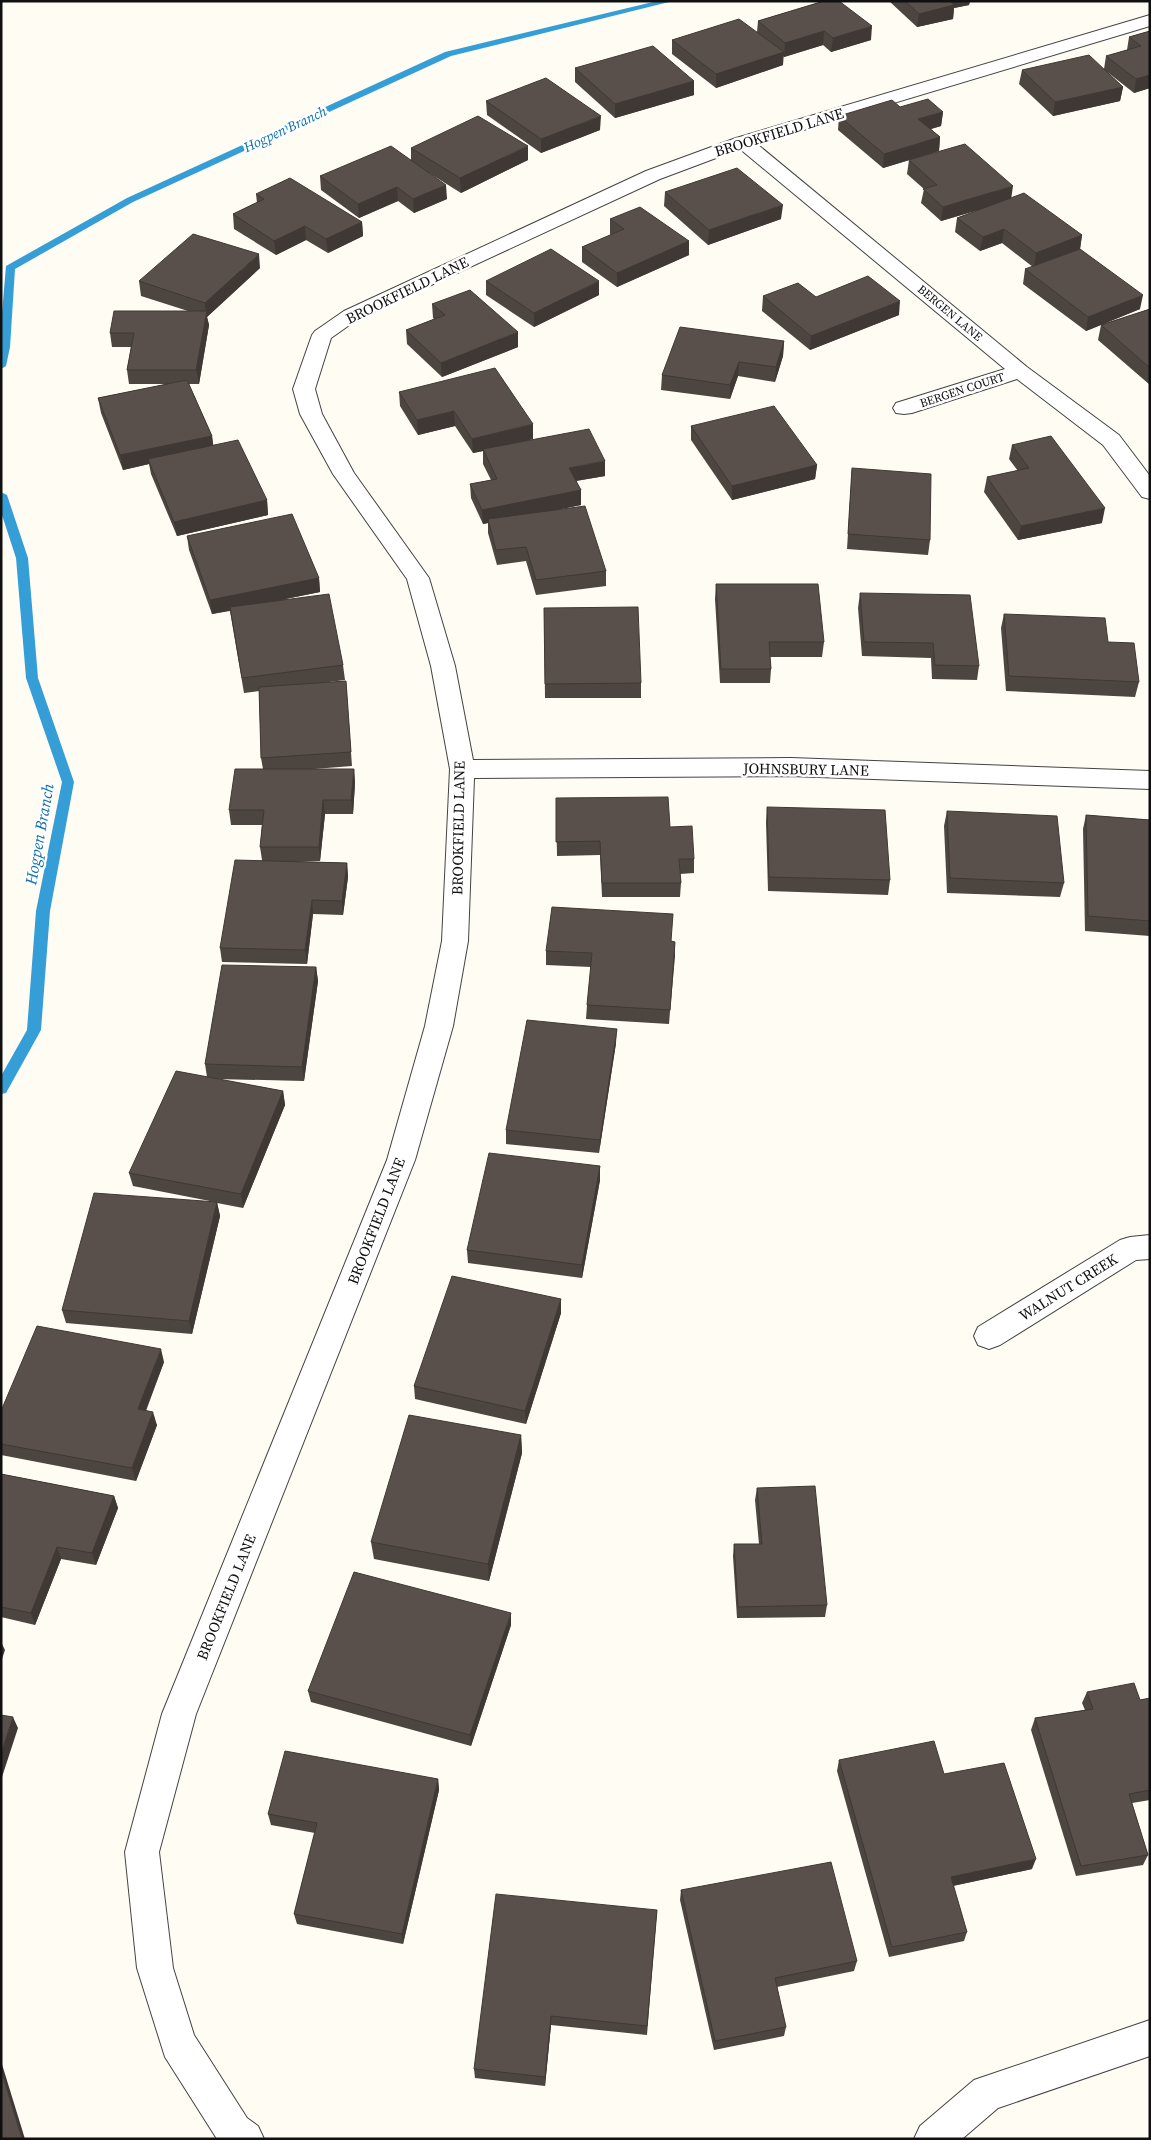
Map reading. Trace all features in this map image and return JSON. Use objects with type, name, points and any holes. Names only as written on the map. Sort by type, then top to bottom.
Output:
[{"type":"street","name":"BROOKFIELD LANE","points":[[245,2139],[234,2131],[178,2044],[155,1968],[142,1852],[179,1714],[401,1160],[439,1026],[455,941],[462,769],[443,666],[418,578],[344,474],[311,414],[304,389],[322,335],[351,315],[653,175],[743,142],[1150,20]]},
{"type":"street","name":"BERGEN LANE","points":[[743,142],[1020,371],[1111,440],[1150,492]]},
{"type":"street","name":"BERGEN COURT","points":[[904,408],[1020,371]]},
{"type":"street","name":"JOHNSBURY LANE","points":[[462,769],[791,767],[1150,780]]},
{"type":"street","name":"WALNUT CREEK","points":[[989,1336],[1130,1249],[1150,1247]]},
{"type":"street","points":[[933,2139],[986,2093],[1150,2038]]},
{"type":"building","points":[[824,1],[839,1],[872,26],[833,38],[824,31],[785,43],[758,21]]},
{"type":"building","points":[[905,1],[950,1],[954,5],[919,14]]},
{"type":"building","points":[[739,19],[784,52],[716,74],[672,40]]},
{"type":"building","points":[[1150,31],[1150,75],[1136,79],[1106,56],[1141,46],[1129,37]]},
{"type":"building","points":[[653,46],[694,81],[615,104],[575,68]]},
{"type":"building","points":[[1089,55],[1123,87],[1055,102],[1022,70]]},
{"type":"building","points":[[546,78],[601,116],[541,139],[486,101]]},
{"type":"building","points":[[928,99],[943,112],[918,119],[940,137],[884,154],[839,116],[892,100],[900,107]]},
{"type":"building","points":[[478,116],[528,146],[460,178],[411,148]]},
{"type":"building","points":[[965,144],[1013,186],[943,207],[923,189],[937,185],[909,160]]},
{"type":"building","points":[[391,146],[446,185],[413,199],[397,187],[358,204],[320,176]]},
{"type":"building","points":[[737,168],[783,205],[709,230],[665,192]]},
{"type":"building","points":[[290,178],[362,222],[326,239],[305,226],[274,241],[233,214],[264,199],[256,194]]},
{"type":"building","points":[[1024,193],[1082,235],[1036,253],[1004,229],[983,237],[957,218]]},
{"type":"building","points":[[640,207],[689,241],[617,273],[582,247],[624,229],[610,219]]},
{"type":"building","points":[[193,234],[259,254],[205,303],[139,281]]},
{"type":"building","points":[[551,249],[599,281],[534,313],[486,281]]},
{"type":"building","points":[[1080,249],[1143,295],[1088,317],[1025,269]]},
{"type":"building","points":[[868,276],[900,301],[811,336],[763,296],[798,283],[816,297]]},
{"type":"building","points":[[470,290],[518,332],[441,363],[406,330],[445,315],[432,304]]},
{"type":"building","points":[[1150,309],[1150,368],[1101,325]]},
{"type":"building","points":[[114,311],[207,311],[196,370],[127,370],[134,333],[110,333]]},
{"type":"building","points":[[680,327],[784,341],[776,367],[739,362],[730,385],[662,375]]},
{"type":"building","points":[[495,368],[533,424],[472,439],[454,411],[417,420],[399,392]]},
{"type":"building","points":[[187,380],[212,436],[120,455],[98,398]]},
{"type":"building","points":[[774,406],[817,465],[732,486],[691,426]]},
{"type":"building","points":[[589,429],[605,461],[569,468],[581,490],[482,510],[470,484],[497,479],[483,449]]},
{"type":"building","points":[[1051,436],[1105,508],[1021,526],[987,477],[1029,468],[1012,445]]},
{"type":"building","points":[[238,440],[267,500],[174,522],[148,459]]},
{"type":"building","points":[[852,468],[931,474],[930,540],[848,534]]},
{"type":"building","points":[[585,506],[606,571],[536,580],[526,547],[496,550],[488,519]]},
{"type":"building","points":[[292,514],[319,578],[210,600],[187,536]]},
{"type":"building","points":[[716,584],[818,584],[824,642],[769,642],[771,669],[721,669]]},
{"type":"building","points":[[860,593],[970,595],[979,666],[935,665],[933,643],[864,642]]},
{"type":"building","points":[[329,594],[343,665],[242,678],[230,607]]},
{"type":"building","points":[[638,607],[641,683],[545,684],[544,608]]},
{"type":"building","points":[[1004,614],[1105,618],[1108,642],[1134,643],[1139,682],[1009,676]]},
{"type":"building","points":[[346,681],[351,752],[261,758],[259,687]]},
{"type":"building","points":[[235,769],[354,769],[351,800],[323,800],[319,847],[260,847],[264,810],[229,810]]},
{"type":"building","points":[[668,797],[670,827],[692,826],[694,859],[679,859],[681,883],[602,883],[600,841],[556,842],[556,798]]},
{"type":"building","points":[[767,807],[885,810],[890,880],[769,877]]},
{"type":"building","points":[[947,811],[1057,816],[1064,883],[950,878]]},
{"type":"building","points":[[1086,815],[1150,820],[1150,921],[1088,916]]},
{"type":"building","points":[[235,860],[347,863],[342,901],[312,900],[305,950],[220,948]]},
{"type":"building","points":[[552,907],[673,914],[671,941],[675,942],[670,1010],[587,1005],[592,953],[546,951]]},
{"type":"building","points":[[222,965],[316,967],[302,1067],[205,1064]]},
{"type":"building","points":[[527,1020],[617,1029],[600,1140],[506,1130]]},
{"type":"building","points":[[176,1071],[283,1091],[241,1194],[129,1173]]},
{"type":"building","points":[[489,1153],[600,1166],[582,1265],[467,1250]]},
{"type":"building","points":[[94,1193],[217,1202],[189,1321],[62,1310]]},
{"type":"building","points":[[452,1276],[561,1299],[525,1411],[414,1386]]},
{"type":"building","points":[[37,1326],[161,1349],[138,1409],[153,1412],[132,1468],[1,1444],[1,1411]]},
{"type":"building","points":[[409,1415],[521,1435],[488,1564],[371,1542]]},
{"type":"building","points":[[1,1474],[114,1496],[92,1553],[57,1547],[31,1613],[1,1607]]},
{"type":"building","points":[[815,1486],[827,1605],[738,1607],[734,1544],[762,1544],[757,1488]]},
{"type":"building","points":[[354,1572],[511,1613],[470,1735],[308,1691]]},
{"type":"building","points":[[1134,1683],[1140,1700],[1150,1698],[1150,1790],[1129,1794],[1148,1855],[1081,1866],[1035,1718],[1093,1709],[1087,1692]]},
{"type":"building","points":[[1,1715],[13,1717],[1,1753]]},
{"type":"building","points":[[934,1741],[944,1774],[1004,1763],[1036,1859],[951,1877],[967,1932],[892,1947],[839,1760]]},
{"type":"building","points":[[285,1751],[438,1779],[402,1934],[294,1914],[317,1823],[268,1814]]},
{"type":"building","points":[[831,1862],[857,1961],[775,1978],[786,2027],[715,2041],[681,1890]]},
{"type":"building","points":[[496,1894],[657,1910],[647,2026],[551,2016],[545,2077],[474,2069]]},
{"type":"building","points":[[1,2070],[22,2139],[1,2139]]},
{"type":"waterway","name":"Hogpen Branch","points":[[1,366],[5,347],[10,268],[130,200],[448,54],[669,1]]},
{"type":"waterway","name":"Hogpen Branch","points":[[1,495],[22,558],[32,678],[68,782],[43,911],[34,1030],[1,1089]]}]
